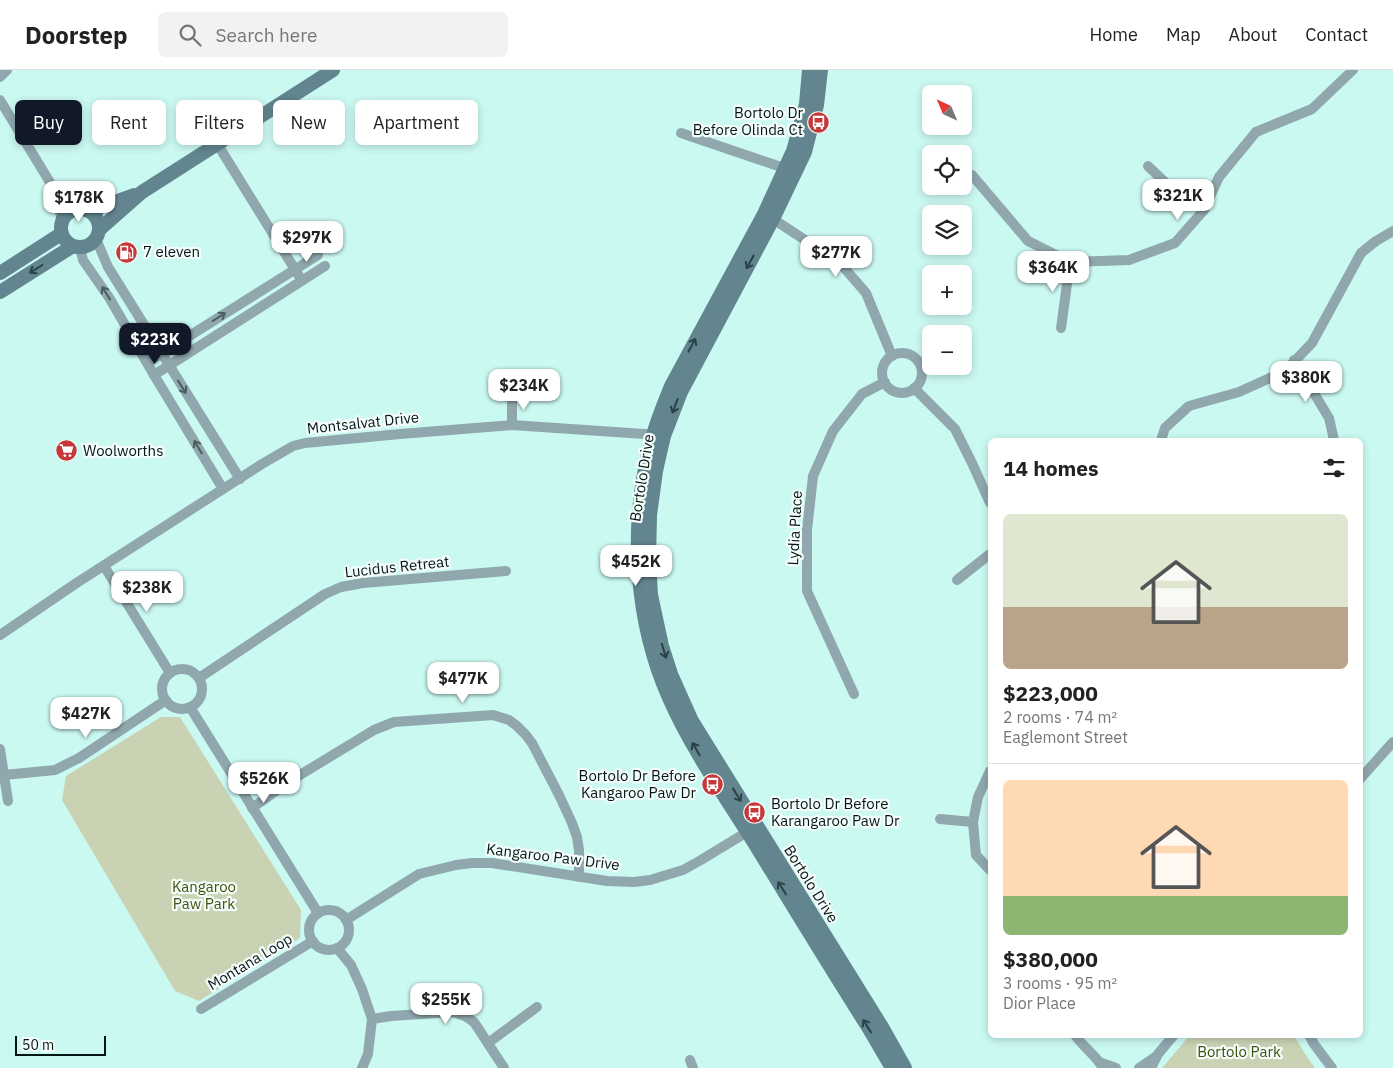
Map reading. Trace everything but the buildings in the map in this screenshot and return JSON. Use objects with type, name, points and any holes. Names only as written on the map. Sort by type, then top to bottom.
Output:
[{"type":"street","points":[[0,77],[7,70]]},
{"type":"street","points":[[263,116],[333,70]]},
{"type":"street","name":"Bortolo Drive","points":[[791,170],[793,151],[806,104],[809,70]]},
{"type":"street","name":"Bortolo Drive","points":[[821,70],[817,105],[804,152],[791,170],[658,435],[656,471],[650,515],[651,595],[658,629],[671,674],[692,720],[752,829],[892,1068]]},
{"type":"street","points":[[972,175],[1028,241],[1070,262],[1129,260],[1175,243],[1204,210],[1219,178],[1256,132],[1312,109],[1353,70]]},
{"type":"street","points":[[0,100],[52,184],[57,198],[62,228],[68,243],[76,247],[86,247],[142,192],[218,145],[302,281]]},
{"type":"street","points":[[681,133],[791,170]]},
{"type":"street","points":[[1148,166],[1168,185],[1204,210]]},
{"type":"street","points":[[52,184],[66,197],[87,210],[97,219],[98,234],[108,267],[240,478]]},
{"type":"street","points":[[0,273],[62,228],[69,212],[87,210],[142,192]]},
{"type":"street","points":[[769,216],[840,263],[866,293],[892,356]]},
{"type":"street","points":[[1162,438],[1165,428],[1188,406],[1239,392],[1285,371],[1312,343],[1361,253],[1393,231]]},
{"type":"street","points":[[0,292],[76,247]]},
{"type":"street","points":[[76,247],[148,362],[223,489]]},
{"type":"street","points":[[148,362],[318,255]]},
{"type":"street","points":[[1061,328],[1070,262]]},
{"type":"street","points":[[154,375],[326,266]]},
{"type":"street","points":[[907,353],[916,358],[921,367],[922,376],[918,385],[911,391],[902,393],[895,391],[884,382],[882,375],[884,364],[892,356],[907,353]]},
{"type":"street","points":[[1294,360],[1329,418],[1334,438]]},
{"type":"street","name":"Lydia Place","points":[[854,694],[807,591],[807,530],[813,476],[833,431],[862,394],[884,382]]},
{"type":"street","points":[[914,388],[955,430],[988,499]]},
{"type":"street","points":[[512,398],[512,425]]},
{"type":"street","name":"Montsalvat Drive","points":[[0,635],[240,478],[293,446],[305,443],[512,425],[658,435]]},
{"type":"street","points":[[957,580],[988,556]]},
{"type":"street","points":[[104,566],[170,673]]},
{"type":"street","name":"Lucidus Retreat","points":[[198,678],[325,594],[342,587],[363,582],[506,571]]},
{"type":"street","points":[[182,669],[194,673],[201,684],[202,691],[196,703],[184,708],[170,705],[162,688],[166,677],[170,673],[182,669]]},
{"type":"street","points":[[4,775],[55,770],[79,758],[166,700]]},
{"type":"street","points":[[190,707],[318,913]]},
{"type":"street","points":[[252,808],[290,781],[374,730],[394,722],[493,715],[509,720],[532,743],[572,823],[579,850],[580,877]]},
{"type":"street","points":[[1363,776],[1393,742]]},
{"type":"street","points":[[0,749],[8,802]]},
{"type":"street","points":[[988,775],[978,797],[973,822],[976,855],[988,868]]},
{"type":"street","points":[[940,819],[973,822]]},
{"type":"street","name":"Bortolo Drive","points":[[752,829],[882,1027],[905,1068]]},
{"type":"street","name":"Kangaroo Paw Drive","points":[[346,920],[419,874],[456,865],[492,863],[607,881],[634,882],[683,870],[752,829]]},
{"type":"street","points":[[333,910],[346,920],[348,934],[344,942],[337,948],[329,950],[314,944],[309,933],[311,921],[318,913],[333,910]]},
{"type":"street","name":"Montana Loop","points":[[202,1009],[313,942]]},
{"type":"street","points":[[337,948],[355,973],[372,1019],[368,1054],[362,1068]]},
{"type":"street","points":[[488,1043],[537,1007]]},
{"type":"street","points":[[372,1019],[453,1012],[465,1016],[474,1022],[504,1068]]},
{"type":"street","points":[[1077,1038],[1101,1065],[1116,1068]]},
{"type":"street","points":[[1139,1068],[1158,1054],[1171,1038]]},
{"type":"street","points":[[1311,1038],[1332,1068]]},
{"type":"street","points":[[1151,1068],[1158,1054]]},
{"type":"green space","name":"Kangaroo Paw Park","points":[[161,717],[180,717],[301,910],[300,938],[199,1001],[175,991],[62,800],[66,776]]},
{"type":"green space","name":"Bortolo Park","points":[[1187,1038],[1296,1038],[1315,1068],[1162,1068]]},
{"type":"place","name":"Bortolo Dr Before Olinda Ct","points":[[819,122]]},
{"type":"place","name":"7 eleven","points":[[127,252]]},
{"type":"place","name":"Woolworths","points":[[67,451]]},
{"type":"place","name":"Bortolo Dr Before Kangaroo Paw Dr","points":[[712,785]]},
{"type":"place","name":"Bortolo Dr Before Karangaroo Paw Dr","points":[[755,813]]}]
